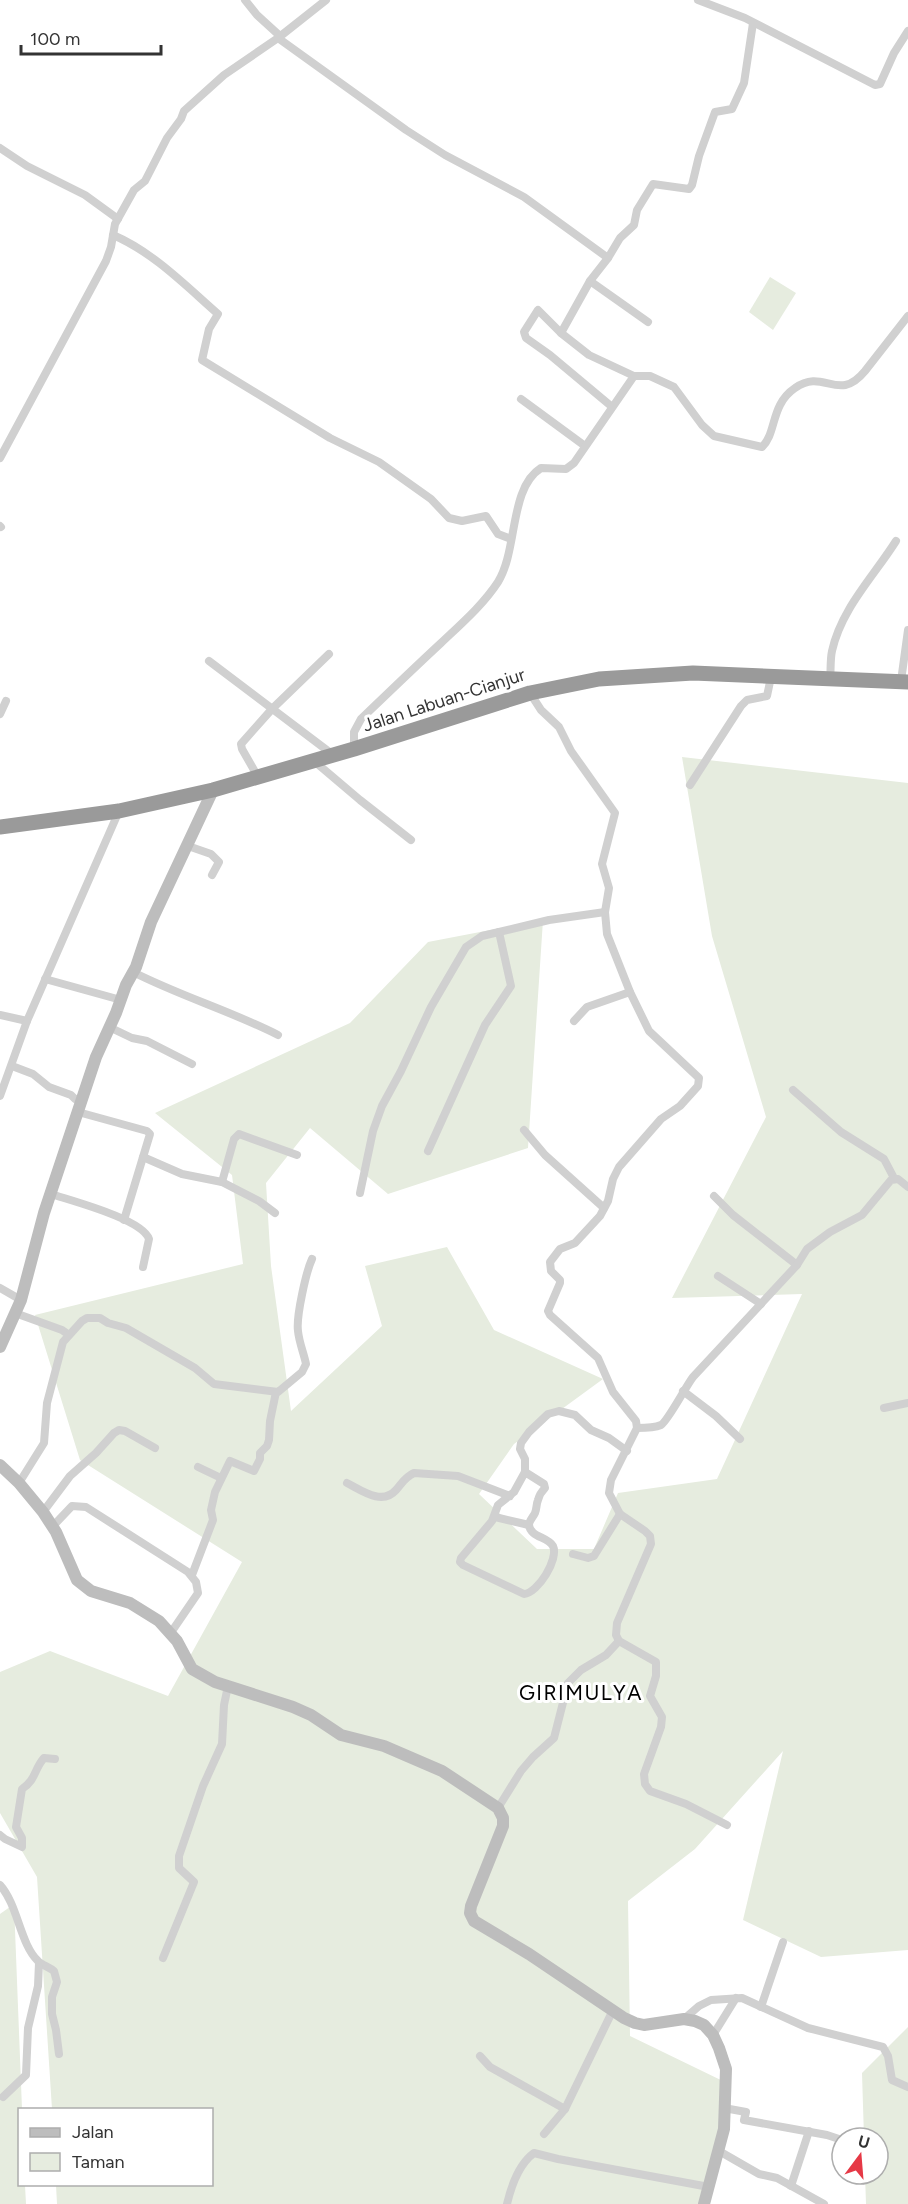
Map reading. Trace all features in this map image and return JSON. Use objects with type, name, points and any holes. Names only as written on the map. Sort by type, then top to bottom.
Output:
[{"type":"highway","name":"Jalan Labuan-Cianjur","points":[[0,827],[119,811],[213,790],[354,749],[530,693],[599,679],[693,673],[904,682]]},
{"type":"street","points":[[245,0],[279,37],[406,130],[525,198],[608,258]]},
{"type":"street","points":[[0,458],[106,261],[118,219],[134,190],[146,181],[166,138],[182,119],[184,111],[224,75],[279,37],[326,0]]},
{"type":"street","points":[[698,0],[753,23],[875,85],[880,84],[884,78],[894,53],[908,31]]},
{"type":"street","points":[[561,333],[590,281],[620,238],[634,225],[637,210],[653,184],[689,189],[692,185],[699,156],[715,112],[732,109],[744,83],[753,23]]},
{"type":"street","points":[[0,148],[27,166],[85,195],[118,219]]},
{"type":"street","points":[[113,235],[157,262],[218,314],[209,329],[202,360],[330,438],[379,462],[431,499],[449,518],[462,521],[486,516],[498,534],[511,539]]},
{"type":"street","points":[[590,281],[648,322]]},
{"type":"street","points":[[611,406],[550,355],[526,339],[524,332],[538,310],[561,333],[589,355],[633,376],[650,376],[674,387],[702,425],[714,436],[762,447],[768,441],[780,403],[793,388],[814,380],[834,385],[849,385],[859,379],[908,316]]},
{"type":"street","points":[[354,749],[354,732],[361,719],[484,600],[504,570],[519,505],[526,484],[533,473],[541,468],[566,469],[573,463],[633,376]]},
{"type":"street","points":[[521,399],[585,446]]},
{"type":"street","points":[[830,680],[832,652],[847,616],[859,592],[880,567],[896,540]]},
{"type":"street","points":[[904,682],[908,630]]},
{"type":"street","points":[[258,777],[240,745],[272,709],[329,654]]},
{"type":"street","points":[[209,661],[333,755]]},
{"type":"street","points":[[690,785],[741,706],[747,700],[767,696],[771,677]]},
{"type":"street","points":[[530,693],[541,710],[559,727],[571,751],[615,813],[602,864],[609,888],[605,912],[607,934],[630,992],[655,1038],[698,1076],[700,1081],[680,1106],[661,1119],[619,1167],[604,1208],[582,1237],[575,1243],[560,1249],[550,1262],[551,1271],[560,1283],[548,1311],[598,1358],[613,1392],[636,1421],[637,1428],[611,1480],[609,1493],[620,1514],[645,1531],[650,1536],[651,1544],[617,1623],[616,1635],[619,1641],[656,1662],[656,1676],[650,1696],[662,1717],[661,1727],[644,1774],[645,1784],[650,1791],[686,1804],[727,1825]]},
{"type":"street","points":[[0,714],[6,701]]},
{"type":"street","points":[[314,761],[411,840]]},
{"type":"street","points":[[0,1347],[21,1300],[31,1256],[96,1057],[133,972],[151,922],[213,790]]},
{"type":"street","points":[[0,1096],[27,1021],[119,811]]},
{"type":"street","points":[[188,846],[211,854],[219,862],[212,875]]},
{"type":"street","points":[[360,1193],[373,1131],[382,1106],[431,1007],[466,947],[479,937],[549,920],[605,912]]},
{"type":"street","points":[[428,1151],[485,1025],[511,986],[512,979],[499,932]]},
{"type":"street","points":[[133,972],[170,991],[212,1005],[278,1035]]},
{"type":"street","points":[[45,979],[121,1000]]},
{"type":"street","points":[[574,1021],[587,1007],[630,992]]},
{"type":"street","points":[[0,1015],[27,1021]]},
{"type":"street","points":[[109,1027],[132,1038],[147,1041],[192,1064]]},
{"type":"street","points":[[12,1066],[33,1074],[49,1087],[75,1099],[83,1099]]},
{"type":"street","points":[[794,1090],[841,1132],[884,1159],[894,1178],[908,1187]]},
{"type":"street","points":[[78,1112],[147,1131],[150,1134],[124,1220]]},
{"type":"street","points":[[524,1130],[545,1155],[604,1208]]},
{"type":"street","points":[[222,1182],[234,1139],[239,1134],[297,1155]]},
{"type":"street","points":[[143,1156],[182,1174],[222,1182],[275,1213]]},
{"type":"street","points":[[637,1428],[662,1424],[682,1391],[797,1265],[807,1249],[830,1232],[861,1215],[886,1183],[894,1178]]},
{"type":"street","points":[[51,1194],[124,1220],[148,1234],[149,1246],[143,1267]]},
{"type":"street","points":[[714,1196],[733,1215],[797,1265]]},
{"type":"street","points":[[19,1483],[44,1443],[46,1403],[63,1342],[82,1321],[87,1318],[99,1318],[147,1339],[195,1368],[214,1384],[279,1392],[302,1372],[306,1364],[298,1331],[299,1313],[307,1269],[312,1259]]},
{"type":"street","points":[[718,1276],[761,1304]]},
{"type":"street","points":[[0,1288],[21,1300]]},
{"type":"street","points":[[15,1313],[62,1330],[69,1335]]},
{"type":"street","points":[[682,1391],[716,1416],[740,1439]]},
{"type":"street","points":[[192,1575],[213,1520],[211,1510],[221,1478],[230,1461],[254,1471],[261,1452],[267,1446],[276,1392]]},
{"type":"street","points":[[884,1408],[908,1403]]},
{"type":"street","points":[[495,1517],[529,1525],[533,1532],[551,1543],[554,1552],[546,1575],[532,1591],[524,1594],[491,1580],[460,1562],[495,1517],[498,1505],[510,1496],[525,1472],[525,1459],[520,1449],[521,1443],[548,1414],[555,1412],[574,1415],[591,1430],[609,1438],[627,1451]]},
{"type":"street","points":[[43,1512],[70,1476],[119,1430],[125,1431],[155,1449]]},
{"type":"street","points":[[0,1465],[19,1483],[43,1512],[52,1526],[74,1575],[84,1587],[130,1604],[159,1621],[177,1641],[192,1669],[215,1682],[293,1707],[311,1715],[341,1735],[377,1744],[422,1761],[458,1780],[498,1808],[504,1818],[503,1826],[471,1906],[471,1918],[478,1925],[529,1954],[635,2023],[644,2025],[684,2019],[704,2025],[713,2035],[725,2065],[724,2129],[704,2204]]},
{"type":"street","points":[[198,1467],[221,1478]]},
{"type":"street","points":[[525,1472],[544,1484],[545,1488],[537,1501],[537,1509],[529,1525]]},
{"type":"street","points":[[347,1483],[372,1495],[384,1497],[390,1496],[409,1475],[414,1473],[448,1474],[471,1479],[510,1496]]},
{"type":"street","points":[[52,1526],[72,1506],[86,1507],[192,1575],[198,1585],[197,1596],[170,1634]]},
{"type":"street","points":[[573,1554],[588,1558],[594,1556],[620,1514]]},
{"type":"street","points":[[498,1808],[521,1771],[554,1738],[562,1715],[568,1683],[581,1670],[606,1655],[619,1641]]},
{"type":"street","points":[[163,1958],[194,1882],[179,1868],[178,1856],[203,1786],[222,1744],[224,1705],[228,1686]]},
{"type":"street","points":[[0,1834],[4,1839],[22,1847],[22,1838],[16,1827],[22,1790],[31,1783],[44,1758],[55,1759]]},
{"type":"street","points":[[0,1885],[7,1892],[30,1949],[39,1963],[38,1986],[28,2028],[26,2075],[3,2097]]},
{"type":"street","points":[[761,2007],[783,1942]]},
{"type":"street","points":[[39,1963],[54,1971],[57,1982],[52,1997],[52,2014],[58,2054]]},
{"type":"street","points":[[684,2019],[699,2006],[711,2000],[736,1998],[808,2028],[883,2048],[888,2056],[892,2080],[908,2087]]},
{"type":"street","points":[[713,2035],[736,1998]]},
{"type":"street","points":[[544,2134],[565,2109],[614,2010]]},
{"type":"street","points":[[480,2056],[490,2067],[565,2109]]},
{"type":"street","points":[[724,2108],[746,2112],[744,2120],[830,2137]]},
{"type":"street","points":[[791,2186],[809,2131]]},
{"type":"street","points":[[719,2151],[759,2174],[777,2178],[824,2204]]},
{"type":"street","points":[[507,2204],[526,2160],[534,2153],[709,2187]]},
{"type":"green space","points":[[770,277],[796,293],[773,330],[749,312]]},
{"type":"green space","points":[[682,757],[908,783],[908,1950],[821,1957],[743,1920],[783,1751],[695,1849],[628,1901],[630,2036],[729,2084],[708,2204],[57,2204],[56,2186],[213,2186],[213,2108],[52,2108],[37,1877],[0,1813],[0,1672],[50,1651],[168,1696],[242,1562],[80,1460],[35,1315],[243,1264],[232,1175],[155,1113],[350,1023],[428,942],[543,920],[528,1148],[388,1194],[310,1128],[266,1183],[271,1266],[291,1411],[382,1326],[365,1266],[447,1247],[494,1330],[603,1379],[514,1444],[479,1494],[537,1549],[594,1549],[618,1493],[717,1479],[802,1294],[672,1298],[766,1117],[712,936]]},
{"type":"green space","points":[[14,1904],[22,2108],[18,2108],[18,2186],[25,2186],[26,2204],[0,2204],[0,1914]]},
{"type":"green space","points":[[908,2027],[908,2204],[866,2204],[865,2186],[890,2186],[890,2126],[864,2126],[862,2073]]},
{"type":"district","name":"GIRIMULYA","points":[[581,1693]]}]
